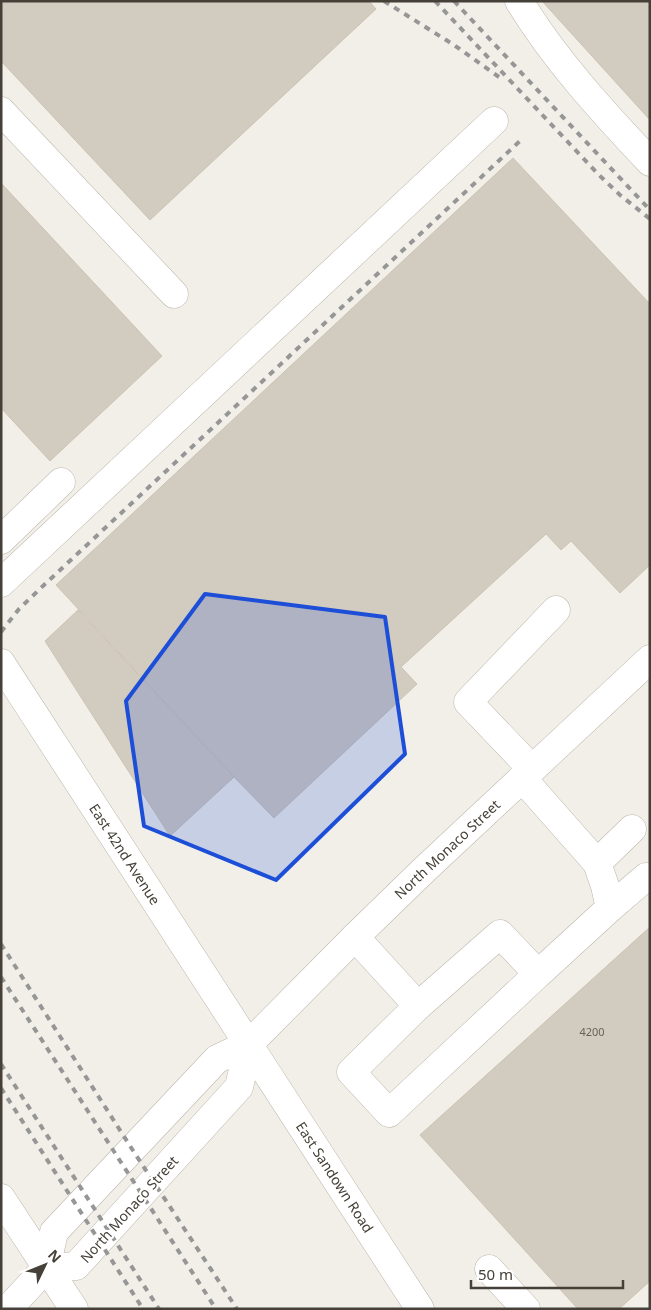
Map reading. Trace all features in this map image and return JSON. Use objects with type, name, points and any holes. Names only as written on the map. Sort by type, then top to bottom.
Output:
[{"type":"street","points":[[519,1],[564,65],[650,162]]},
{"type":"street","points":[[1,111],[174,294]]},
{"type":"street","points":[[1,583],[494,121]]},
{"type":"street","points":[[1,540],[61,482]]},
{"type":"street","points":[[556,610],[468,702],[597,863],[610,908]]},
{"type":"street","name":"North Monaco Street","points":[[249,1044],[239,1087],[220,1109],[76,1266],[46,1268],[54,1232],[217,1059],[249,1044],[355,936],[650,659]]},
{"type":"street","name":"East 42nd Avenue","points":[[1,663],[249,1044]]},
{"type":"street","points":[[597,863],[632,829]]},
{"type":"street","points":[[538,974],[500,934],[418,1006],[351,1072],[389,1113],[610,908],[646,877],[650,877]]},
{"type":"street","points":[[355,936],[418,1006]]},
{"type":"street","name":"East Sandown Road","points":[[249,1044],[420,1309]]},
{"type":"street","points":[[1,1198],[74,1309]]},
{"type":"street","points":[[8,1309],[46,1268]]},
{"type":"street","points":[[489,1269],[526,1309]]},
{"type":"highlighted area","points":[[205,594],[385,617],[405,754],[276,880],[144,826],[126,701]]},
{"type":"building","points":[[1,1],[369,1],[376,9],[150,220],[1,61]]},
{"type":"building","points":[[542,1],[650,1],[650,120]]},
{"type":"building","points":[[513,158],[650,304],[650,565],[620,593],[571,541],[561,550],[546,534],[401,667],[417,684],[274,818],[56,585]]},
{"type":"building","points":[[1,183],[162,356],[50,461],[1,408]]},
{"type":"building","points":[[78,610],[234,777],[170,836],[45,641]]},
{"type":"building","points":[[650,927],[650,1281],[619,1309],[578,1309],[420,1135]]},
{"type":"railway","points":[[384,1],[454,45],[499,77]]},
{"type":"railway","points":[[435,1],[599,175],[650,219]]},
{"type":"railway","points":[[454,1],[650,210]]},
{"type":"railway","points":[[1,632],[19,609],[44,585],[521,140]]},
{"type":"railway","points":[[1,944],[237,1309]]},
{"type":"railway","points":[[1,977],[216,1309]]},
{"type":"railway","points":[[1,1064],[159,1309]]},
{"type":"railway","points":[[1,1088],[143,1309]]}]
